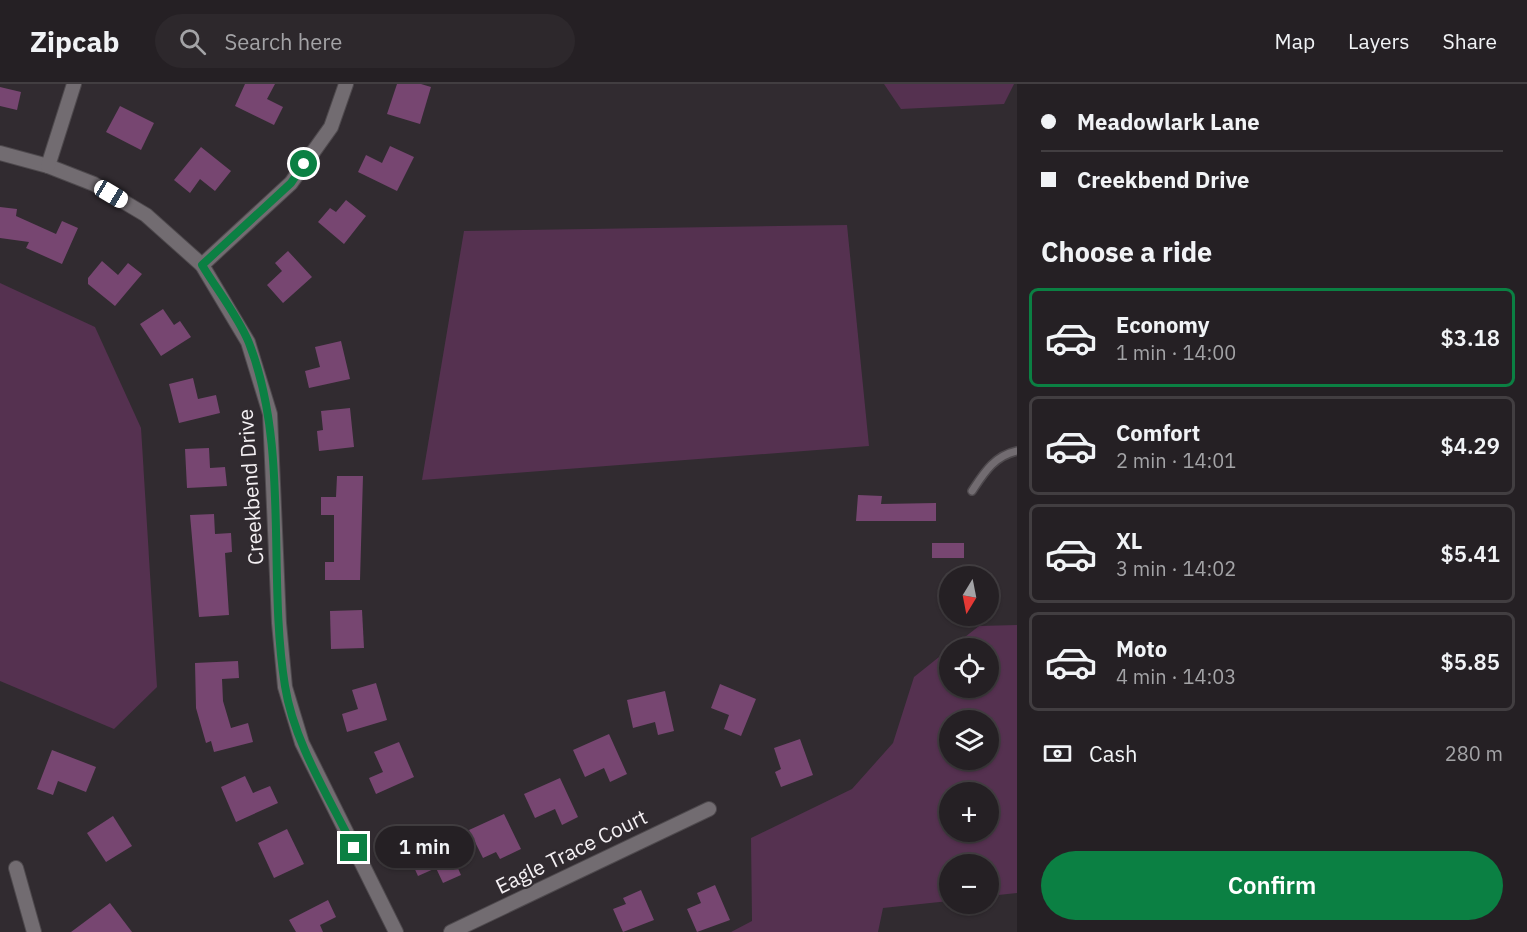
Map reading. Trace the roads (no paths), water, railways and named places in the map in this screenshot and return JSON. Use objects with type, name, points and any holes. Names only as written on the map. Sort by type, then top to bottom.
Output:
[{"type":"street","points":[[48,166],[74,84]]},
{"type":"street","points":[[202,265],[291,183],[331,127],[346,84]]},
{"type":"street","name":"Creekbend Drive","points":[[0,153],[48,166],[94,184],[146,215],[202,265],[248,342],[270,414],[279,623],[285,687],[302,743],[396,932]]},
{"type":"street","name":"Eagle Trace Court","points":[[451,932],[709,808]]},
{"type":"street","points":[[16,868],[34,932]]},
{"type":"lane","points":[[972,491],[988,467],[1001,456],[1017,451]]}]
